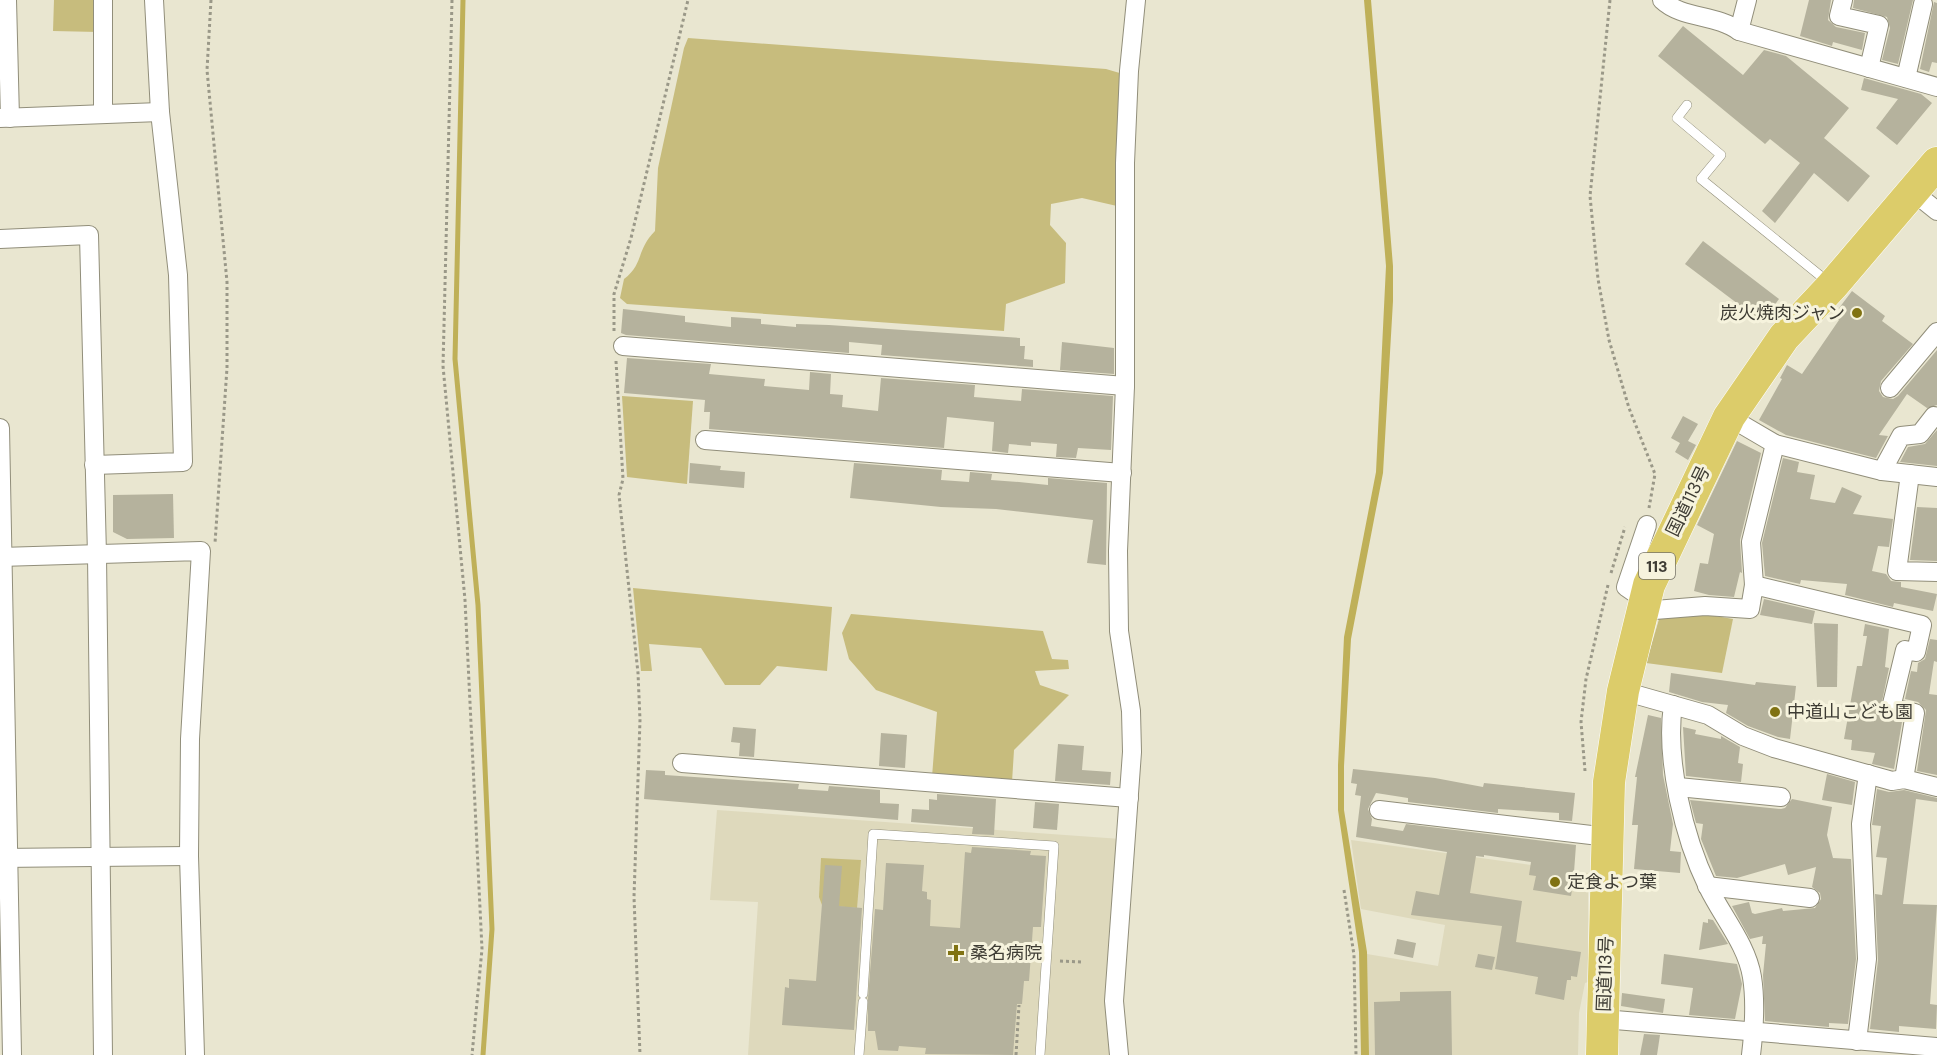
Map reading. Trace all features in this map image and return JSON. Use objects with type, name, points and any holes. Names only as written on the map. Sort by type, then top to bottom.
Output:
[{"type":"highway","name":"国道113号","points":[[1602,1055],[1609,793],[1623,691],[1649,585],[1686,503],[1729,417],[1784,337],[1832,286],[1937,163]]},
{"type":"street","points":[[7,0],[5,118],[160,112]]},
{"type":"street","points":[[103,0],[103,114]]},
{"type":"street","points":[[94,465],[183,462],[178,275],[160,112],[154,0]]},
{"type":"street","points":[[1119,1055],[1114,1000],[1129,798],[1131,711],[1119,632],[1125,386],[1125,163],[1129,71],[1136,0]]},
{"type":"street","points":[[1662,0],[1670,8],[1726,21],[1739,31],[1937,87]]},
{"type":"street","points":[[1739,31],[1747,0]]},
{"type":"street","points":[[1843,0],[1839,16],[1879,25],[1869,68]]},
{"type":"street","points":[[1906,78],[1923,4]]},
{"type":"street","points":[[1912,191],[1937,211]]},
{"type":"street","points":[[0,239],[89,235],[97,555],[103,1055]]},
{"type":"street","points":[[1890,388],[1937,332]]},
{"type":"street","points":[[618,346],[1125,386]]},
{"type":"street","points":[[1882,471],[1902,435],[1920,434],[1934,416],[1937,417]]},
{"type":"street","points":[[1729,417],[1775,444],[1882,471],[1937,477]]},
{"type":"street","points":[[0,428],[3,858],[12,1055]]},
{"type":"street","points":[[705,440],[1122,473]]},
{"type":"street","points":[[1647,525],[1626,587],[1644,606],[1750,609],[1754,585],[1751,543],[1775,444]]},
{"type":"street","points":[[1910,474],[1897,571],[1937,572]]},
{"type":"street","points":[[1,557],[201,551],[190,739],[189,856],[195,1055]]},
{"type":"street","points":[[1754,585],[1922,625],[1916,652],[1905,650],[1891,708],[1915,713],[1904,779]]},
{"type":"street","points":[[1623,691],[1708,715],[1743,736],[1774,748],[1892,781],[1904,779],[1937,787]]},
{"type":"street","points":[[1673,705],[1672,757],[1687,834],[1707,886],[1744,954],[1752,977],[1751,1055]]},
{"type":"street","points":[[682,763],[1129,798]]},
{"type":"street","points":[[1857,1041],[1867,958],[1861,824],[1868,774]]},
{"type":"street","points":[[1678,787],[1781,797]]},
{"type":"street","points":[[1379,810],[1608,837]]},
{"type":"street","points":[[3,858],[189,856]]},
{"type":"street","points":[[1707,886],[1810,897]]},
{"type":"street","points":[[1603,1018],[1857,1041],[1908,1050],[1937,1047]]},
{"type":"lane","points":[[1687,105],[1677,118],[1721,155],[1701,179],[1832,286]]},
{"type":"lane","points":[[859,1055],[873,834],[1054,846],[1040,1055]]},
{"type":"path","points":[[212,0],[207,70],[227,282],[227,368],[215,552]]},
{"type":"path","points":[[452,0],[443,366],[465,600],[482,949],[472,1055]]},
{"type":"path","points":[[640,1055],[634,897],[640,720],[638,673],[620,495],[623,479],[614,294],[631,238],[688,0]]},
{"type":"path","points":[[1610,0],[1590,195],[1598,279],[1609,340],[1629,408],[1655,474],[1647,525]]},
{"type":"path","points":[[1609,793],[1587,789],[1581,722],[1586,679],[1613,563],[1625,527]]},
{"type":"path","points":[[1344,890],[1354,955],[1356,1055]]},
{"type":"path","points":[[1016,1055],[1019,1005]]},
{"type":"shaded area","points":[[54,0],[99,0],[98,32],[53,31]]},
{"type":"shaded area","points":[[1364,0],[1371,0],[1393,266],[1383,473],[1351,639],[1344,766],[1344,810],[1367,952],[1369,1055],[1361,1055],[1359,952],[1338,810],[1344,637],[1376,472],[1386,266]]},
{"type":"shaded area","points":[[688,38],[1106,69],[1123,74],[1117,206],[1082,198],[1051,204],[1050,225],[1066,243],[1065,283],[1006,304],[1004,331],[627,304],[620,298],[624,279],[635,268],[645,244],[655,231],[658,168]]},
{"type":"shaded area","points":[[622,396],[693,401],[687,484],[627,477]]},
{"type":"shaded area","points":[[633,588],[832,607],[827,671],[777,666],[760,685],[725,685],[701,648],[649,644],[652,671],[641,671]]},
{"type":"shaded area","points":[[851,614],[1043,631],[1052,659],[1068,660],[1069,669],[1035,671],[1040,685],[1069,695],[1014,750],[1012,782],[932,777],[937,712],[876,690],[849,659],[842,633]]},
{"type":"shaded area","points":[[1710,615],[1733,619],[1722,673],[1646,663],[1660,616]]},
{"type":"shaded area","points":[[717,810],[1121,839],[1115,1055],[748,1055],[758,902],[710,900]]},
{"type":"shaded area","points":[[1351,840],[1588,873],[1588,982],[1585,983],[1579,1013],[1578,1055],[1368,1055],[1367,954],[1438,966],[1445,925],[1361,909]]},
{"type":"shaded area","points":[[821,858],[861,860],[857,908],[822,905],[819,897]]},
{"type":"building","points":[[1809,0],[1831,0],[1828,20],[1836,27],[1865,33],[1862,50],[1833,42],[1832,46],[1800,36]]},
{"type":"building","points":[[1854,0],[1913,0],[1898,64],[1882,60],[1890,28],[1887,17],[1853,8]]},
{"type":"building","points":[[1934,2],[1937,3],[1937,63],[1932,62],[1929,72],[1920,69]]},
{"type":"building","points":[[1683,26],[1743,75],[1764,50],[1786,56],[1849,108],[1824,138],[1870,176],[1848,202],[1814,173],[1775,223],[1762,211],[1800,163],[1770,139],[1765,144],[1658,56]]},
{"type":"building","points":[[1864,78],[1921,94],[1932,103],[1897,145],[1876,128],[1898,99],[1861,90]]},
{"type":"building","points":[[1703,241],[1779,299],[1762,322],[1685,264]]},
{"type":"building","points":[[1852,291],[1885,316],[1882,321],[1913,344],[1881,381],[1879,391],[1883,397],[1893,399],[1898,396],[1937,350],[1937,405],[1927,408],[1907,394],[1879,435],[1888,436],[1876,458],[1786,435],[1759,420],[1782,379],[1780,378],[1787,365],[1802,374],[1839,320],[1833,316]]},
{"type":"building","points":[[623,309],[685,316],[685,322],[731,327],[731,317],[761,319],[761,324],[796,327],[796,324],[829,325],[1020,338],[1020,346],[1025,346],[1024,359],[1033,360],[1033,367],[881,355],[882,345],[849,342],[849,353],[626,335],[621,333]]},
{"type":"building","points":[[1062,342],[1114,348],[1114,374],[1060,370]]},
{"type":"building","points":[[627,358],[711,364],[709,374],[765,379],[764,386],[809,390],[810,372],[831,374],[830,394],[843,395],[842,407],[878,411],[881,378],[975,385],[974,397],[1021,401],[1022,389],[1113,396],[1111,450],[1078,448],[1076,458],[1056,457],[1057,444],[1031,442],[1031,446],[1009,444],[1008,453],[992,451],[994,422],[947,417],[944,448],[709,429],[710,412],[704,412],[705,400],[624,393]]},
{"type":"building","points":[[1683,416],[1698,424],[1688,441],[1696,445],[1688,460],[1675,452],[1680,443],[1671,438]]},
{"type":"building","points":[[1937,430],[1937,466],[1900,462],[1908,447],[1925,444]]},
{"type":"building","points":[[1737,441],[1761,453],[1740,540],[1742,573],[1740,572],[1734,597],[1709,595],[1694,591],[1700,563],[1708,564],[1714,534],[1697,525]]},
{"type":"building","points":[[1783,458],[1799,462],[1797,472],[1815,475],[1810,499],[1835,503],[1842,487],[1862,496],[1853,514],[1893,519],[1889,547],[1878,546],[1872,571],[1886,574],[1891,581],[1901,582],[1901,587],[1937,594],[1933,611],[1894,603],[1893,607],[1845,595],[1847,584],[1801,580],[1800,584],[1765,576],[1762,543]]},
{"type":"building","points":[[690,463],[721,466],[720,470],[745,472],[744,488],[689,483]]},
{"type":"building","points":[[854,463],[942,470],[941,480],[969,482],[970,472],[992,474],[991,480],[1048,485],[1048,478],[1107,483],[1106,565],[1087,563],[1093,520],[996,509],[941,507],[850,498]]},
{"type":"building","points":[[173,494],[174,538],[127,539],[113,532],[113,495]]},
{"type":"building","points":[[1917,507],[1937,508],[1937,561],[1910,560]]},
{"type":"building","points":[[1764,599],[1815,611],[1812,624],[1760,615]]},
{"type":"building","points":[[1814,623],[1838,624],[1837,687],[1817,687]]},
{"type":"building","points":[[1865,624],[1889,629],[1885,667],[1889,668],[1880,711],[1888,719],[1902,722],[1894,769],[1872,764],[1875,753],[1851,750],[1852,740],[1844,739],[1857,666],[1862,666],[1867,636],[1863,636]]},
{"type":"building","points":[[1930,639],[1937,640],[1937,662],[1934,661],[1929,694],[1937,695],[1937,775],[1917,771],[1926,710],[1918,702],[1905,699],[1911,671],[1917,672],[1918,663],[1925,659]]},
{"type":"building","points":[[1671,673],[1755,685],[1756,682],[1796,686],[1790,739],[1748,726],[1726,713],[1728,705],[1702,702],[1669,692]]},
{"type":"building","points":[[1648,715],[1661,718],[1663,775],[1673,824],[1670,851],[1681,852],[1680,873],[1634,869],[1638,825],[1632,825],[1637,777],[1635,777]]},
{"type":"building","points":[[733,727],[756,729],[754,757],[739,756],[740,743],[731,742]]},
{"type":"building","points":[[1683,727],[1696,730],[1695,734],[1721,739],[1721,736],[1740,747],[1738,763],[1743,764],[1741,782],[1686,776]]},
{"type":"building","points":[[881,733],[907,735],[905,768],[879,766]]},
{"type":"building","points":[[1058,744],[1084,746],[1082,770],[1111,772],[1110,785],[1055,781]]},
{"type":"building","points":[[1353,769],[1435,778],[1483,787],[1484,783],[1575,793],[1572,821],[1559,820],[1559,813],[1498,809],[1498,813],[1408,802],[1408,798],[1376,793],[1368,809],[1372,819],[1371,826],[1403,831],[1406,824],[1576,845],[1574,872],[1583,874],[1580,891],[1572,890],[1571,896],[1533,890],[1536,876],[1529,875],[1531,862],[1484,855],[1484,857],[1476,856],[1470,893],[1522,901],[1516,942],[1581,952],[1577,977],[1571,976],[1571,980],[1567,980],[1564,1000],[1535,994],[1538,977],[1495,969],[1502,926],[1411,915],[1416,891],[1439,895],[1447,852],[1356,837],[1361,796],[1355,795],[1357,784],[1351,783]]},
{"type":"building","points":[[646,770],[665,771],[665,775],[799,784],[798,789],[828,791],[829,786],[880,790],[880,803],[899,804],[898,820],[644,799]]},
{"type":"building","points":[[1827,774],[1855,782],[1852,805],[1822,800]]},
{"type":"building","points":[[1877,789],[1889,792],[1904,790],[1937,798],[1937,802],[1916,799],[1903,904],[1937,905],[1930,1004],[1937,1005],[1936,1029],[1899,1026],[1899,1032],[1870,1029],[1878,960],[1875,894],[1882,895],[1887,858],[1876,857],[1881,826],[1872,825]]},
{"type":"building","points":[[937,794],[996,799],[994,835],[972,834],[973,827],[911,822],[912,809],[929,810],[929,799],[937,800]]},
{"type":"building","points":[[1792,799],[1832,807],[1827,835],[1833,858],[1851,859],[1856,959],[1848,1024],[1829,1023],[1829,1027],[1765,1021],[1763,975],[1766,944],[1762,944],[1763,936],[1750,939],[1732,906],[1749,902],[1752,913],[1755,914],[1782,908],[1783,911],[1815,908],[1821,899],[1820,893],[1812,887],[1816,867],[1788,875],[1785,864],[1737,878],[1716,876],[1701,839],[1703,824],[1696,823],[1690,800],[1781,809],[1785,808]]},
{"type":"building","points":[[1035,802],[1059,804],[1057,830],[1033,828]]},
{"type":"building","name":"桑名病院","points":[[972,847],[1031,851],[1030,855],[1046,856],[1041,927],[1033,927],[1029,981],[1024,981],[1022,1004],[1017,1004],[1013,1055],[925,1054],[926,1048],[899,1046],[898,1051],[878,1050],[875,1031],[868,1031],[868,998],[875,909],[883,910],[886,863],[924,865],[922,891],[927,892],[927,899],[931,900],[930,926],[960,928],[965,852],[971,853]]},
{"type":"building","points":[[825,865],[842,866],[839,906],[862,908],[854,1030],[782,1025],[785,987],[789,988],[789,979],[816,981]]},
{"type":"building","points":[[1708,919],[1713,920],[1728,944],[1699,950],[1703,922],[1708,923]]},
{"type":"building","points":[[1397,939],[1416,943],[1413,958],[1394,954]]},
{"type":"building","points":[[1478,954],[1495,957],[1492,970],[1475,967]]},
{"type":"building","points":[[1664,954],[1737,964],[1742,984],[1735,1019],[1689,1015],[1693,988],[1661,984]]},
{"type":"building","points":[[1451,991],[1452,1055],[1375,1055],[1374,1002],[1400,1001],[1400,992]]},
{"type":"building","points":[[1622,993],[1665,999],[1663,1013],[1621,1006]]},
{"type":"building","points":[[1644,1034],[1660,1035],[1657,1055],[1640,1055]]},
{"type":"waterway","points":[[463,0],[455,359],[478,605],[492,929],[483,1055]]},
{"type":"place","name":"炭火焼肉ジャン","points":[[1857,313]]},
{"type":"place","name":"中道山こども園","points":[[1775,712]]},
{"type":"place","name":"定食よつ葉","points":[[1555,882]]},
{"type":"place","name":"桑名病院","points":[[956,953]]}]
